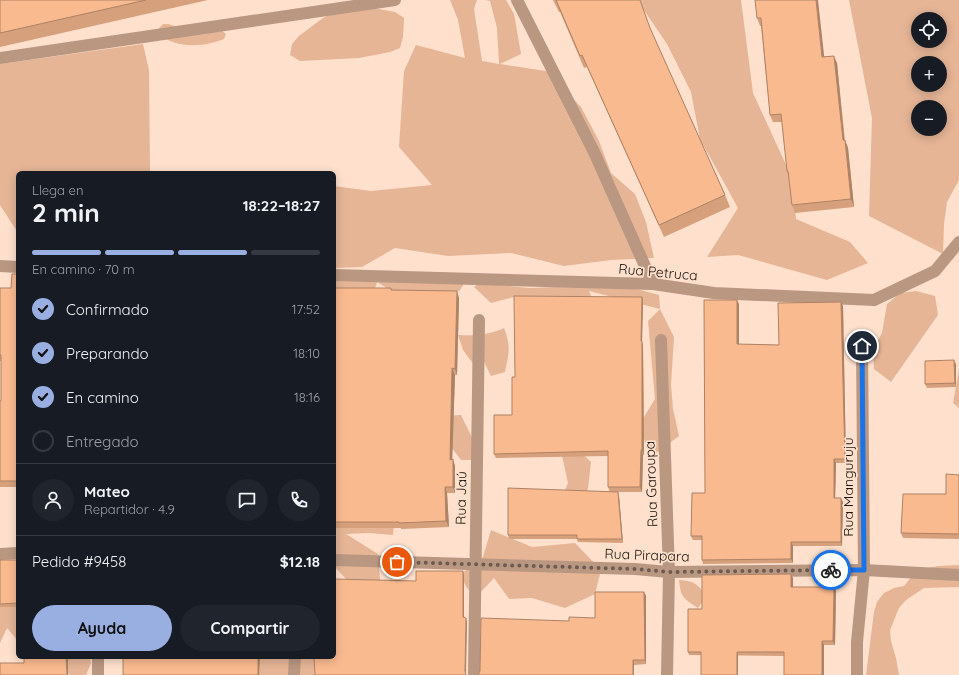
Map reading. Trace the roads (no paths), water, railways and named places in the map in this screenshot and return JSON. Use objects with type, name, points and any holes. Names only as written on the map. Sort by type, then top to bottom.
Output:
[{"type":"street","points":[[0,58],[395,0]]},
{"type":"street","points":[[517,0],[594,152],[653,284]]},
{"type":"street","name":"Rua Petruca","points":[[336,275],[653,284],[714,293],[874,300],[935,271],[959,242]]},
{"type":"street","points":[[0,266],[16,266]]},
{"type":"street","name":"Rua Jaú","points":[[474,675],[479,320]]},
{"type":"street","name":"Rua Garoupa","points":[[661,340],[669,572],[667,675]]},
{"type":"street","name":"Rua Manguruju","points":[[857,675],[857,642],[864,570],[862,346]]},
{"type":"street","points":[[0,554],[16,553]]},
{"type":"street","name":"Rua Pirapara","points":[[336,560],[635,569],[669,572],[864,570],[959,575]]},
{"type":"street","points":[[98,659],[98,675]]},
{"type":"street","points":[[294,675],[295,659]]}]
